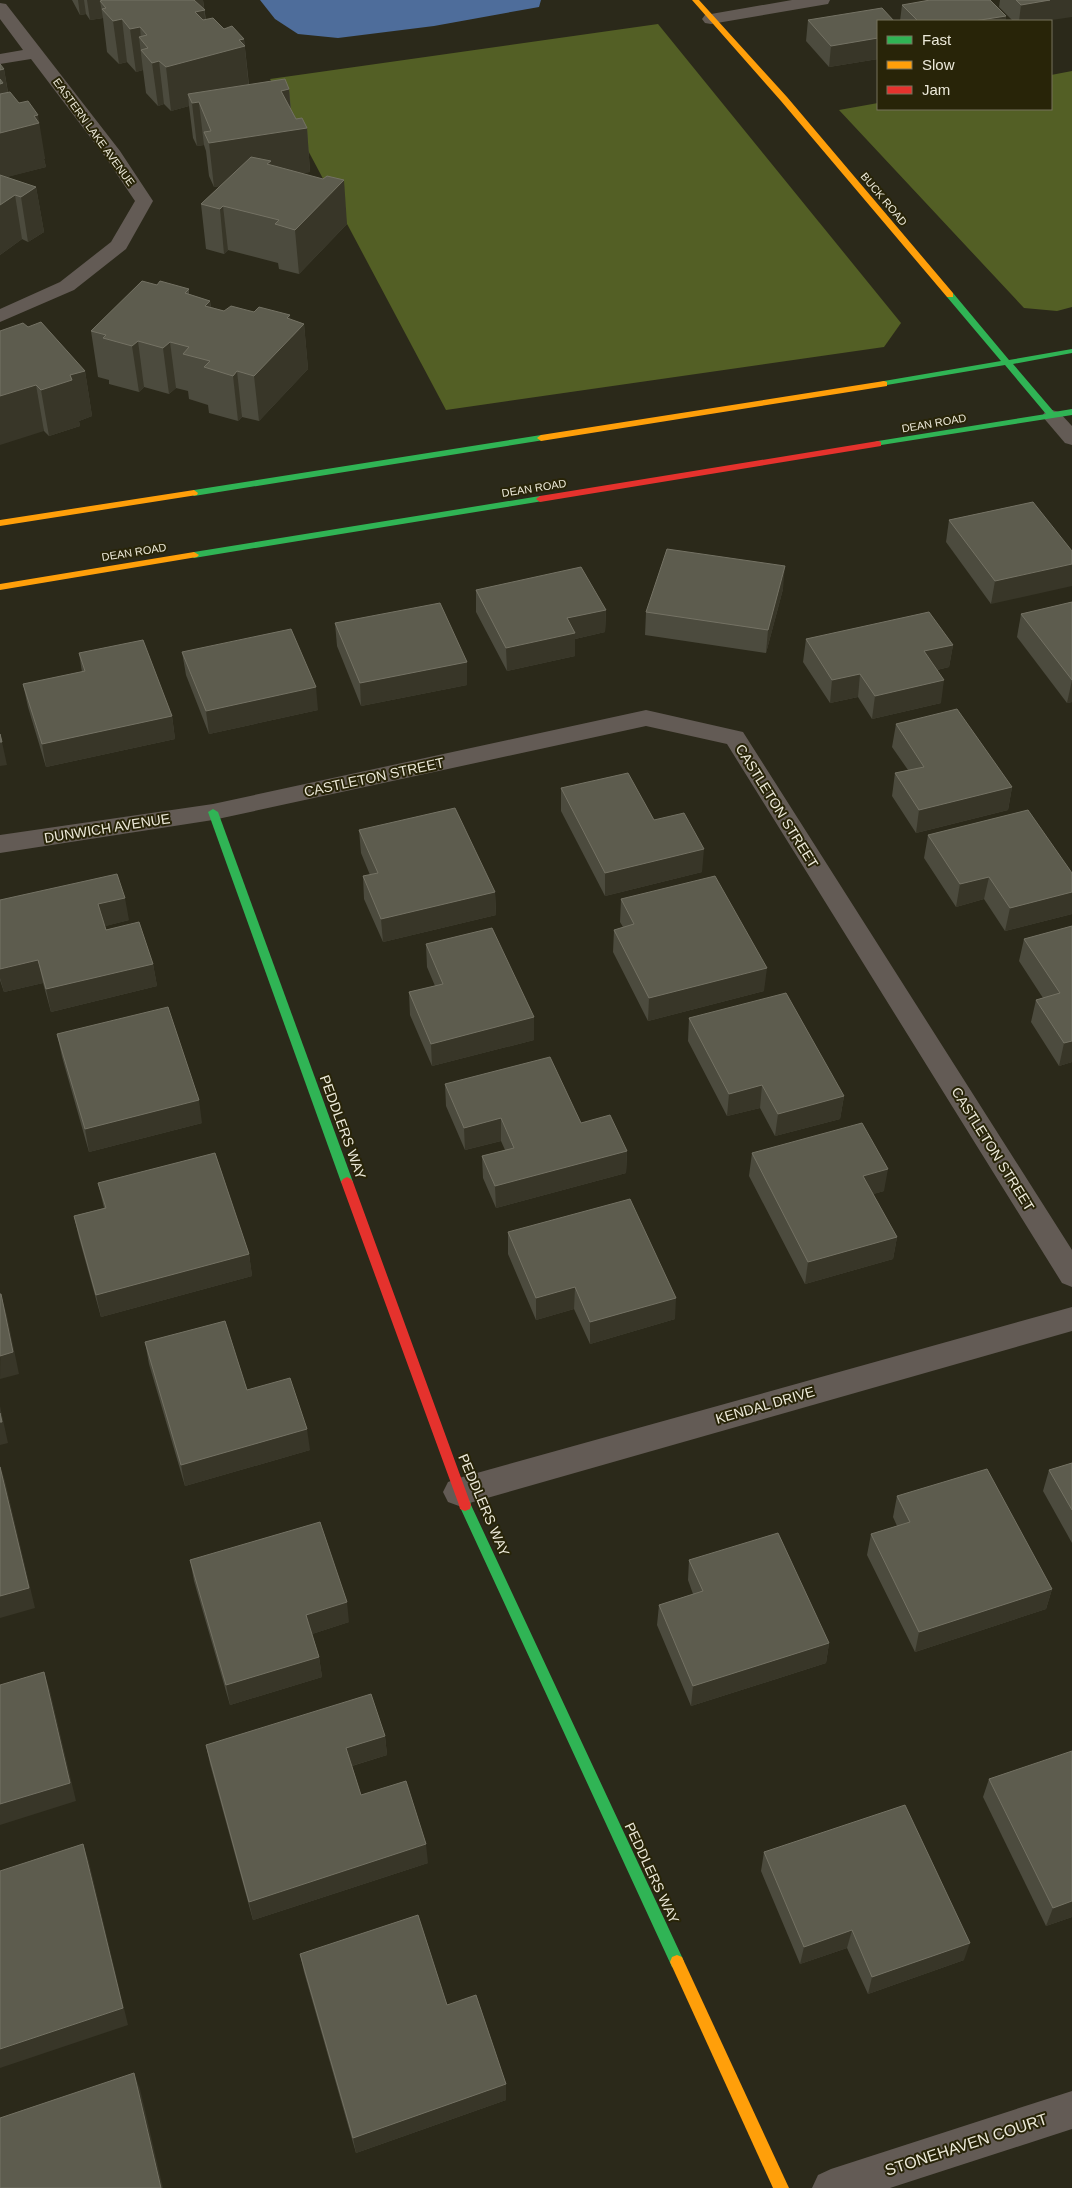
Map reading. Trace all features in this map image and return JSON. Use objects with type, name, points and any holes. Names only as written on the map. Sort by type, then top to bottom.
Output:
[{"type":"main road","name":"BUCK ROAD","points":[[695,0],[784,99],[1007,363],[1062,414]]},
{"type":"main road","points":[[0,523],[1007,363],[1072,351]]},
{"type":"main road","name":"DEAN ROAD","points":[[0,587],[1062,414]]},
{"type":"main road","name":"PEDDLERS WAY","points":[[213,812],[459,1492],[782,2188]]},
{"type":"street","points":[[711,19],[822,0]]},
{"type":"street","name":"EASTERN LAKE AVENUE","points":[[0,8],[114,155],[144,201],[119,245],[67,286],[0,316]]},
{"type":"street","points":[[0,59],[35,53]]},
{"type":"street","points":[[1062,414],[1072,439]]},
{"type":"street","name":"CASTLETON STREET","points":[[213,812],[646,718],[735,738],[1072,1276]]},
{"type":"street","name":"DUNWICH AVENUE","points":[[0,844],[213,812]]},
{"type":"street","name":"KENDAL DRIVE","points":[[459,1492],[1072,1319]]},
{"type":"street","name":"STONEHAVEN COURT","points":[[831,2188],[1072,2110]]},
{"type":"green space","points":[[658,24],[901,323],[884,347],[446,410],[270,79]]},
{"type":"green space","points":[[1072,71],[1072,307],[1057,311],[1024,308],[839,110],[877,103],[877,110],[1052,110],[1052,75]]},
{"type":"water","points":[[260,0],[541,0],[539,7],[434,26],[338,38],[298,34],[275,19]]},
{"type":"building","points":[[194,0],[205,10],[195,12],[203,20],[213,18],[224,29],[232,26],[244,39],[239,40],[245,46],[166,67],[159,61],[152,63],[141,50],[148,48],[139,37],[147,35],[140,27],[130,29],[122,19],[113,21],[102,9],[106,8],[100,1]]},
{"type":"building","points":[[930,0],[990,0],[1006,16],[980,20],[917,20],[902,5]]},
{"type":"building","points":[[1016,0],[1050,0],[1021,5]]},
{"type":"building","points":[[882,8],[893,20],[877,20],[877,38],[831,46],[808,20]]},
{"type":"building","points":[[285,79],[289,89],[281,91],[296,119],[302,118],[307,128],[209,143],[204,132],[211,131],[199,102],[192,103],[188,94]]},
{"type":"building","points":[[10,92],[19,103],[28,101],[38,115],[34,116],[39,123],[0,133],[0,94]]},
{"type":"building","points":[[251,157],[271,161],[267,164],[323,179],[327,176],[344,180],[295,230],[275,224],[279,220],[223,206],[220,209],[201,204]]},
{"type":"building","points":[[0,175],[36,187],[21,197],[15,195],[0,205]]},
{"type":"building","points":[[142,281],[157,285],[160,281],[189,289],[185,293],[210,301],[205,306],[224,311],[231,306],[254,312],[259,307],[290,315],[287,318],[304,324],[254,376],[237,371],[233,376],[204,367],[210,361],[183,354],[189,347],[170,342],[163,348],[138,341],[132,346],[103,338],[106,335],[91,331]]},
{"type":"building","points":[[41,322],[85,371],[70,375],[72,380],[41,390],[36,385],[0,396],[0,331],[23,323],[28,327]]},
{"type":"building","points":[[1033,502],[1072,551],[1072,564],[995,581],[949,520]]},
{"type":"building","points":[[667,549],[785,566],[768,630],[646,612]]},
{"type":"building","points":[[581,567],[606,610],[567,618],[575,633],[506,648],[476,590]]},
{"type":"building","points":[[1072,602],[1072,680],[1021,614]]},
{"type":"building","points":[[440,603],[467,662],[360,683],[335,623]]},
{"type":"building","points":[[929,612],[953,645],[924,651],[944,680],[875,696],[860,674],[832,680],[806,639]]},
{"type":"building","points":[[291,629],[316,687],[206,711],[182,652]]},
{"type":"building","points":[[143,640],[172,716],[42,744],[23,684],[85,671],[79,653]]},
{"type":"building","points":[[957,709],[1012,787],[919,810],[895,773],[924,767],[896,724]]},
{"type":"building","points":[[628,773],[654,820],[684,813],[704,849],[605,873],[561,788]]},
{"type":"building","points":[[455,808],[495,892],[381,919],[363,876],[378,873],[359,830]]},
{"type":"building","points":[[1028,810],[1072,873],[1072,892],[1010,908],[989,877],[960,884],[928,835]]},
{"type":"building","points":[[117,874],[125,898],[98,904],[106,930],[139,922],[153,964],[46,989],[38,960],[0,969],[0,900]]},
{"type":"building","points":[[715,876],[767,968],[649,998],[614,930],[634,924],[621,899]]},
{"type":"building","points":[[1072,926],[1072,1041],[1064,1043],[1036,1000],[1060,993],[1024,939]]},
{"type":"building","points":[[492,928],[534,1017],[431,1044],[409,992],[443,984],[426,944]]},
{"type":"building","points":[[786,993],[844,1096],[778,1114],[762,1085],[729,1094],[689,1018]]},
{"type":"building","points":[[168,1007],[199,1100],[85,1129],[57,1034]]},
{"type":"building","points":[[550,1057],[581,1123],[610,1115],[627,1151],[495,1186],[482,1156],[514,1148],[501,1118],[464,1128],[445,1084]]},
{"type":"building","points":[[862,1123],[888,1169],[863,1176],[897,1237],[808,1262],[752,1153]]},
{"type":"building","points":[[215,1153],[249,1254],[96,1295],[74,1216],[106,1208],[98,1183]]},
{"type":"building","points":[[630,1199],[676,1298],[590,1322],[575,1287],[536,1298],[508,1232]]},
{"type":"building","points":[[0,1294],[13,1352],[0,1356]]},
{"type":"building","points":[[225,1321],[247,1390],[290,1378],[307,1429],[181,1465],[145,1342]]},
{"type":"building","points":[[1072,1463],[1072,1510],[1049,1470]]},
{"type":"building","points":[[0,1467],[29,1588],[0,1596]]},
{"type":"building","points":[[987,1469],[1052,1589],[919,1632],[871,1534],[910,1522],[897,1496]]},
{"type":"building","points":[[320,1522],[347,1602],[306,1615],[319,1657],[226,1685],[190,1560]]},
{"type":"building","points":[[778,1533],[829,1643],[693,1686],[659,1605],[703,1591],[689,1560]]},
{"type":"building","points":[[44,1672],[70,1783],[0,1804],[0,1685]]},
{"type":"building","points":[[371,1694],[385,1736],[346,1748],[361,1795],[406,1781],[426,1844],[249,1902],[206,1745]]},
{"type":"building","points":[[1072,1751],[1072,1901],[1053,1908],[989,1779]]},
{"type":"building","points":[[905,1805],[970,1943],[872,1977],[852,1930],[804,1947],[764,1852]]},
{"type":"building","points":[[83,1844],[123,2008],[0,2049],[0,1871]]},
{"type":"building","points":[[418,1915],[447,2005],[476,1995],[506,2084],[353,2138],[300,1954]]},
{"type":"building","points":[[134,2073],[161,2188],[0,2188],[0,2118]]},
{"type":"traffic: fast","points":[[950,295],[1052,416]]},
{"type":"traffic: fast","points":[[884,384],[1072,351]]},
{"type":"traffic: fast","points":[[878,444],[1072,412]]},
{"type":"traffic: fast","points":[[194,493],[541,438]]},
{"type":"traffic: fast","points":[[194,555],[540,499]]},
{"type":"traffic: fast","points":[[213,812],[347,1182]]},
{"type":"traffic: fast","points":[[465,1505],[677,1962]]},
{"type":"traffic: slow","points":[[695,0],[784,99],[950,295]]},
{"type":"traffic: slow","points":[[541,438],[884,384]]},
{"type":"traffic: slow","points":[[0,523],[194,493]]},
{"type":"traffic: slow","points":[[0,587],[194,555]]},
{"type":"traffic: slow","points":[[677,1962],[781,2188]]},
{"type":"traffic: jam","points":[[540,499],[878,444]]},
{"type":"traffic: jam","points":[[347,1182],[465,1505]]}]
